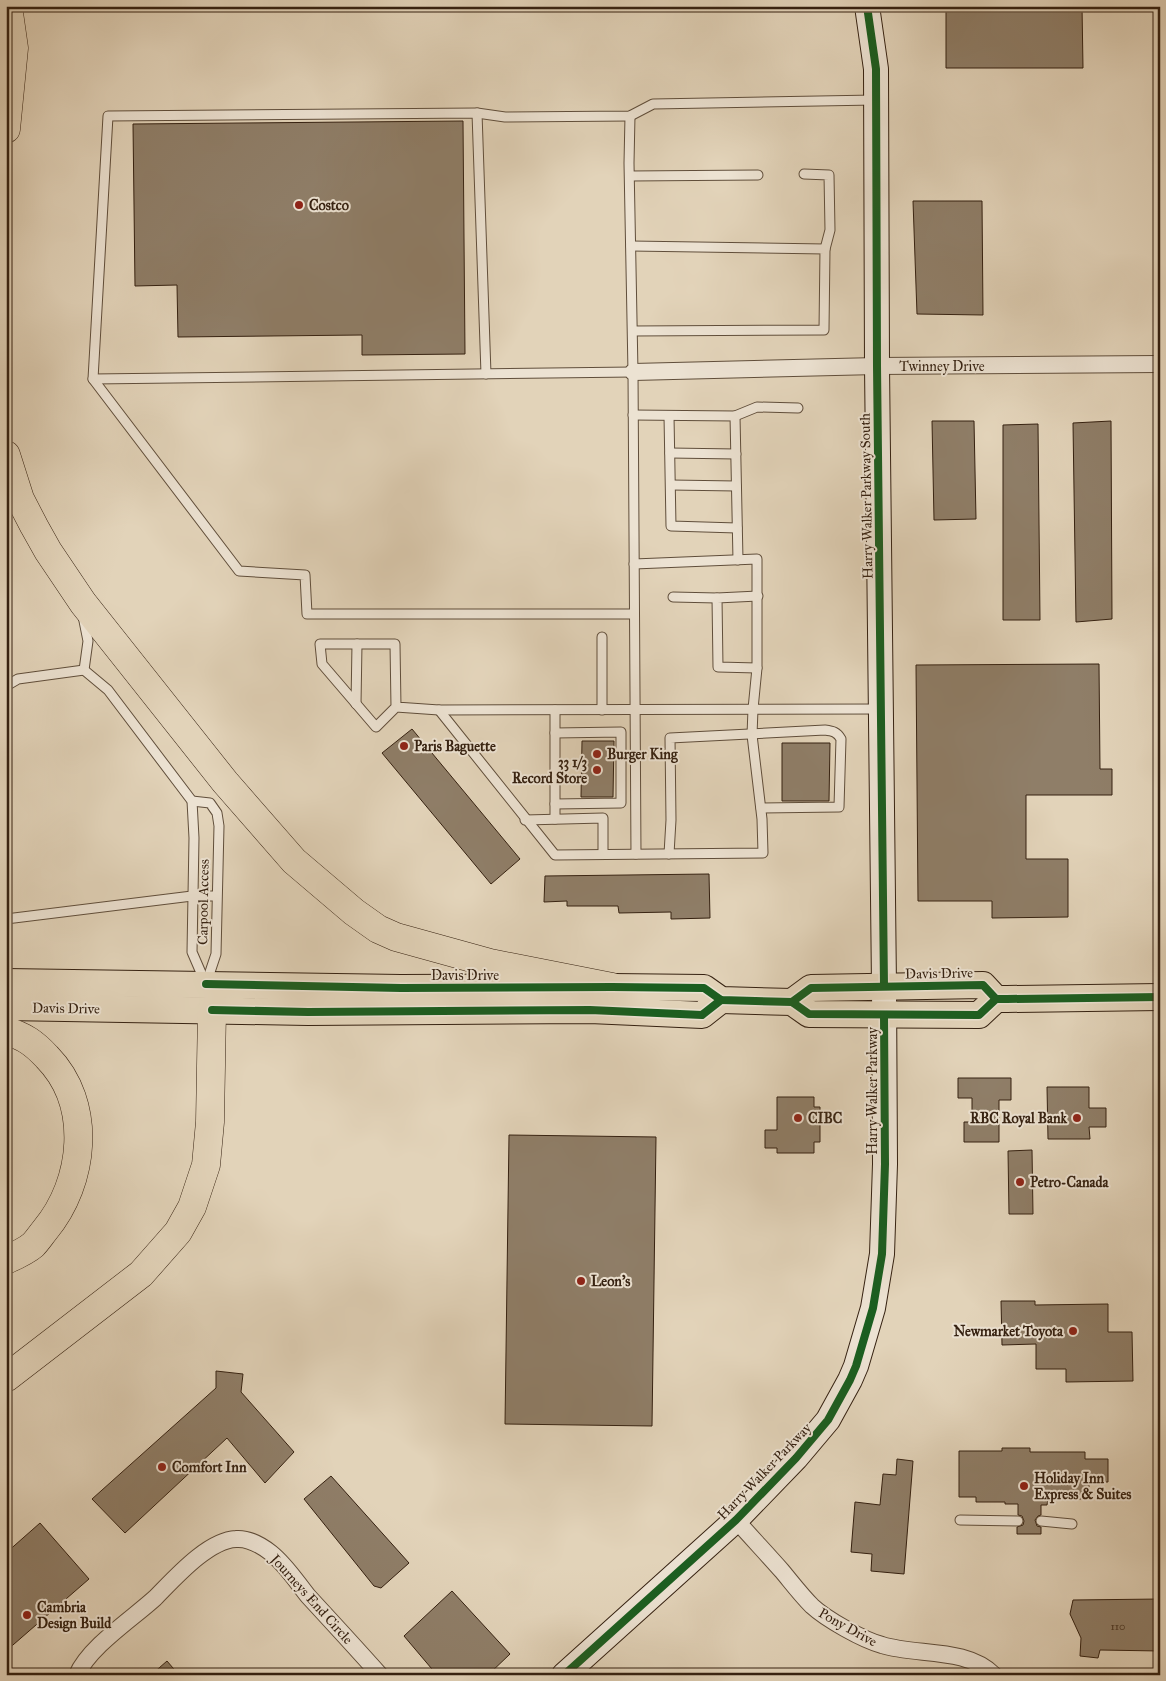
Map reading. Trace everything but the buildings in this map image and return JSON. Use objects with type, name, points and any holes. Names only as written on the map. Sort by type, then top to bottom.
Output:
[{"type":"highway","points":[[6,15],[8,6]]},
{"type":"highway","points":[[6,129],[14,48],[8,6]]},
{"type":"highway","points":[[6,455],[20,499],[34,526],[48,551],[83,603],[225,782],[294,861],[378,929],[419,945],[490,963],[612,987]]},
{"type":"highway","points":[[6,1378],[141,1274],[178,1232],[192,1207],[206,1165],[210,1122],[209,997]]},
{"type":"highway","points":[[6,1031],[30,1040],[59,1070],[68,1087],[75,1107],[78,1133],[78,1156],[66,1197],[55,1216],[32,1245],[6,1260]]},
{"type":"main road","name":"Davis Drive","points":[[6,982],[209,997],[318,1012],[590,1010],[702,1015],[721,1000]]},
{"type":"main road","name":"Davis Drive","points":[[6,1006],[401,988],[612,987],[704,988],[721,1000],[792,1002],[809,1014],[979,1015],[996,999],[983,985],[884,986],[811,988],[792,1002]]},
{"type":"main road","points":[[996,999],[1160,997]]},
{"type":"street","name":"Harry Walker Parkway South","points":[[867,6],[876,69],[876,366],[884,986]]},
{"type":"street","name":"Twinney Drive","points":[[633,372],[876,366],[1160,364]]},
{"type":"street","name":"Harry Walker Parkway","points":[[564,1675],[736,1520],[796,1458],[828,1420],[856,1366],[873,1308],[882,1254],[885,1164],[884,986]]},
{"type":"street","name":"Pony Drive","points":[[736,1520],[813,1607],[858,1636],[882,1646],[943,1654],[985,1665],[994,1675]]},
{"type":"street","name":"Journeys End Circle","points":[[77,1675],[81,1665],[105,1641],[202,1553],[218,1544],[236,1539],[253,1542],[270,1552],[380,1675]]},
{"type":"lane","points":[[634,614],[307,614],[305,575],[239,572],[93,379],[108,116],[477,113],[505,117],[630,116],[653,104],[876,100]]},
{"type":"lane","points":[[477,113],[486,374]]},
{"type":"lane","points":[[630,116],[636,854]]},
{"type":"lane","points":[[633,331],[824,330],[825,249],[830,230],[829,175],[804,174]]},
{"type":"lane","points":[[630,176],[758,175]]},
{"type":"lane","points":[[631,246],[825,249]]},
{"type":"lane","points":[[93,379],[633,372]]},
{"type":"lane","points":[[633,416],[735,416],[757,407],[798,408]]},
{"type":"lane","points":[[670,416],[671,526],[738,528]]},
{"type":"lane","points":[[735,416],[738,560]]},
{"type":"lane","points":[[670,453],[736,454]]},
{"type":"lane","points":[[671,486],[736,486]]},
{"type":"lane","points":[[439,710],[525,820],[555,855],[763,853],[761,808],[752,735],[757,668],[758,559],[634,564]]},
{"type":"lane","points":[[673,597],[718,598],[758,596]]},
{"type":"lane","points":[[718,598],[718,667],[757,668]]},
{"type":"lane","points":[[83,603],[88,641],[84,670]]},
{"type":"lane","points":[[602,637],[602,710]]},
{"type":"lane","points":[[320,644],[396,644],[396,707],[376,727],[356,704],[322,664],[320,644]]},
{"type":"lane","points":[[356,704],[357,644]]},
{"type":"lane","points":[[6,686],[18,680],[84,670],[108,690],[192,801]]},
{"type":"lane","points":[[396,707],[439,710],[881,709]]},
{"type":"lane","points":[[555,710],[555,819]]},
{"type":"lane","points":[[669,854],[671,811],[670,738],[833,731],[838,734],[841,739],[839,807],[761,808]]},
{"type":"lane","points":[[555,733],[621,732],[621,803],[555,804]]},
{"type":"lane","name":"Carpool Access","points":[[192,801],[210,803],[217,813],[219,826],[216,954],[209,997],[192,952],[194,838],[192,801]]},
{"type":"lane","points":[[525,820],[603,818],[604,854]]},
{"type":"lane","points":[[6,919],[192,896],[216,896]]},
{"type":"lane","points":[[960,1520],[1018,1521]]},
{"type":"lane","points":[[1041,1521],[1072,1524]]},
{"type":"cycle path","points":[[867,6],[876,69],[877,366],[884,986]]},
{"type":"cycle path","points":[[206,984],[401,988],[704,988],[721,1000],[792,1002],[809,1014],[979,1015],[996,999]]},
{"type":"cycle path","points":[[792,1002],[811,988],[983,985],[996,999],[1160,997]]},
{"type":"cycle path","points":[[212,1010],[308,1012],[590,1010],[702,1015],[721,1000]]},
{"type":"cycle path","points":[[564,1675],[736,1520],[796,1458],[828,1420],[850,1380],[873,1308],[882,1254],[885,1164],[884,1015]]},
{"type":"place","name":"Costco","points":[[299,205]]},
{"type":"place","name":"Paris Baguette","points":[[404,746]]},
{"type":"place","name":"Burger King","points":[[597,754]]},
{"type":"place","name":"33 1/3 Record Store","points":[[597,770]]},
{"type":"place","name":"CIBC","points":[[798,1118]]},
{"type":"place","name":"RBC Royal Bank","points":[[1077,1118]]},
{"type":"place","name":"Petro-Canada","points":[[1020,1182]]},
{"type":"place","name":"Leon's","points":[[581,1281]]},
{"type":"place","name":"Newmarket Toyota","points":[[1073,1331]]},
{"type":"place","name":"Comfort Inn","points":[[162,1467]]},
{"type":"place","name":"Holiday Inn Express & Suites","points":[[1024,1486]]},
{"type":"place","name":"Cambria Design Build","points":[[27,1615]]}]
